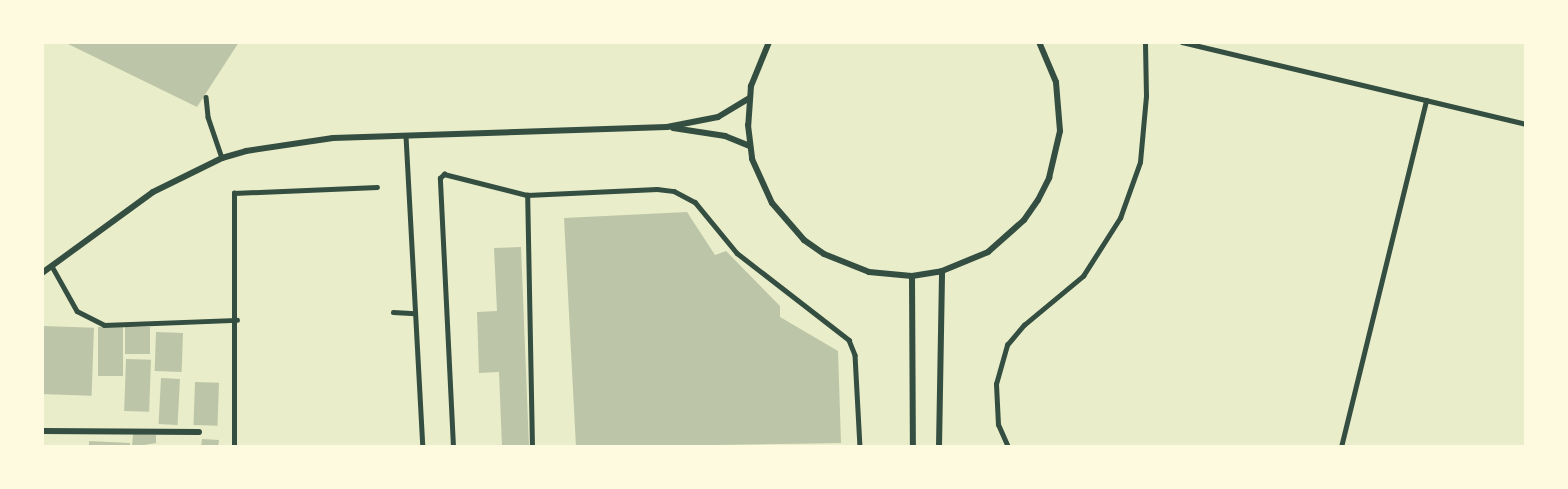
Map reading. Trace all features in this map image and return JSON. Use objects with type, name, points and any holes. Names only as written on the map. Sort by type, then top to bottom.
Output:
[{"type":"street","points":[[769,42],[750,98],[750,146],[760,182],[772,203],[804,240],[846,265],[869,272],[912,276],[942,271],[988,252],[1024,220],[1049,178],[1058,147],[1060,106],[1053,74],[1039,42]]},
{"type":"street","points":[[42,273],[53,268],[153,192],[222,158],[284,143],[406,136],[667,127],[718,117],[750,98]]},
{"type":"street","points":[[667,127],[725,136],[750,146]]},
{"type":"street","points":[[939,447],[942,271]]},
{"type":"street","points":[[912,276],[913,447]]},
{"type":"street","points":[[42,431],[199,432]]},
{"type":"lane","points":[[1008,447],[998,425],[996,384],[1007,345],[1024,325],[1083,276],[1120,218],[1140,162],[1146,96],[1145,42]]},
{"type":"lane","points":[[1182,42],[1526,124]]},
{"type":"lane","points":[[206,97],[208,117],[222,158]]},
{"type":"lane","points":[[1341,447],[1426,100]]},
{"type":"lane","points":[[406,136],[423,447]]},
{"type":"lane","points":[[453,447],[441,178],[444,174],[527,195],[657,189],[674,191],[695,202],[737,253],[849,340],[855,355],[860,447]]},
{"type":"lane","points":[[234,447],[234,193],[377,187]]},
{"type":"lane","points":[[527,195],[532,447]]},
{"type":"lane","points":[[53,268],[77,311],[104,325],[235,320]]},
{"type":"lane","points":[[393,312],[415,313]]},
{"type":"building","points":[[64,42],[239,42],[197,107]]},
{"type":"building","points":[[687,212],[715,255],[726,251],[780,306],[780,317],[838,351],[841,443],[576,447],[564,218]]},
{"type":"building","points":[[521,247],[529,447],[502,447],[499,372],[479,373],[477,312],[497,311],[494,248]]},
{"type":"building","points":[[42,326],[94,328],[92,396],[42,394]]},
{"type":"building","points":[[98,327],[123,327],[123,376],[98,376]]},
{"type":"building","points":[[125,327],[150,327],[150,354],[125,354]]},
{"type":"building","points":[[156,332],[183,333],[182,372],[155,371]]},
{"type":"building","points":[[126,359],[151,360],[149,412],[124,411]]},
{"type":"building","points":[[161,378],[180,379],[178,425],[159,424]]},
{"type":"building","points":[[195,382],[219,383],[217,426],[193,425]]},
{"type":"building","points":[[133,434],[156,435],[156,443],[132,447]]},
{"type":"building","points":[[202,439],[219,440],[218,447],[201,447]]},
{"type":"building","points":[[89,441],[130,443],[130,447],[89,447]]}]
